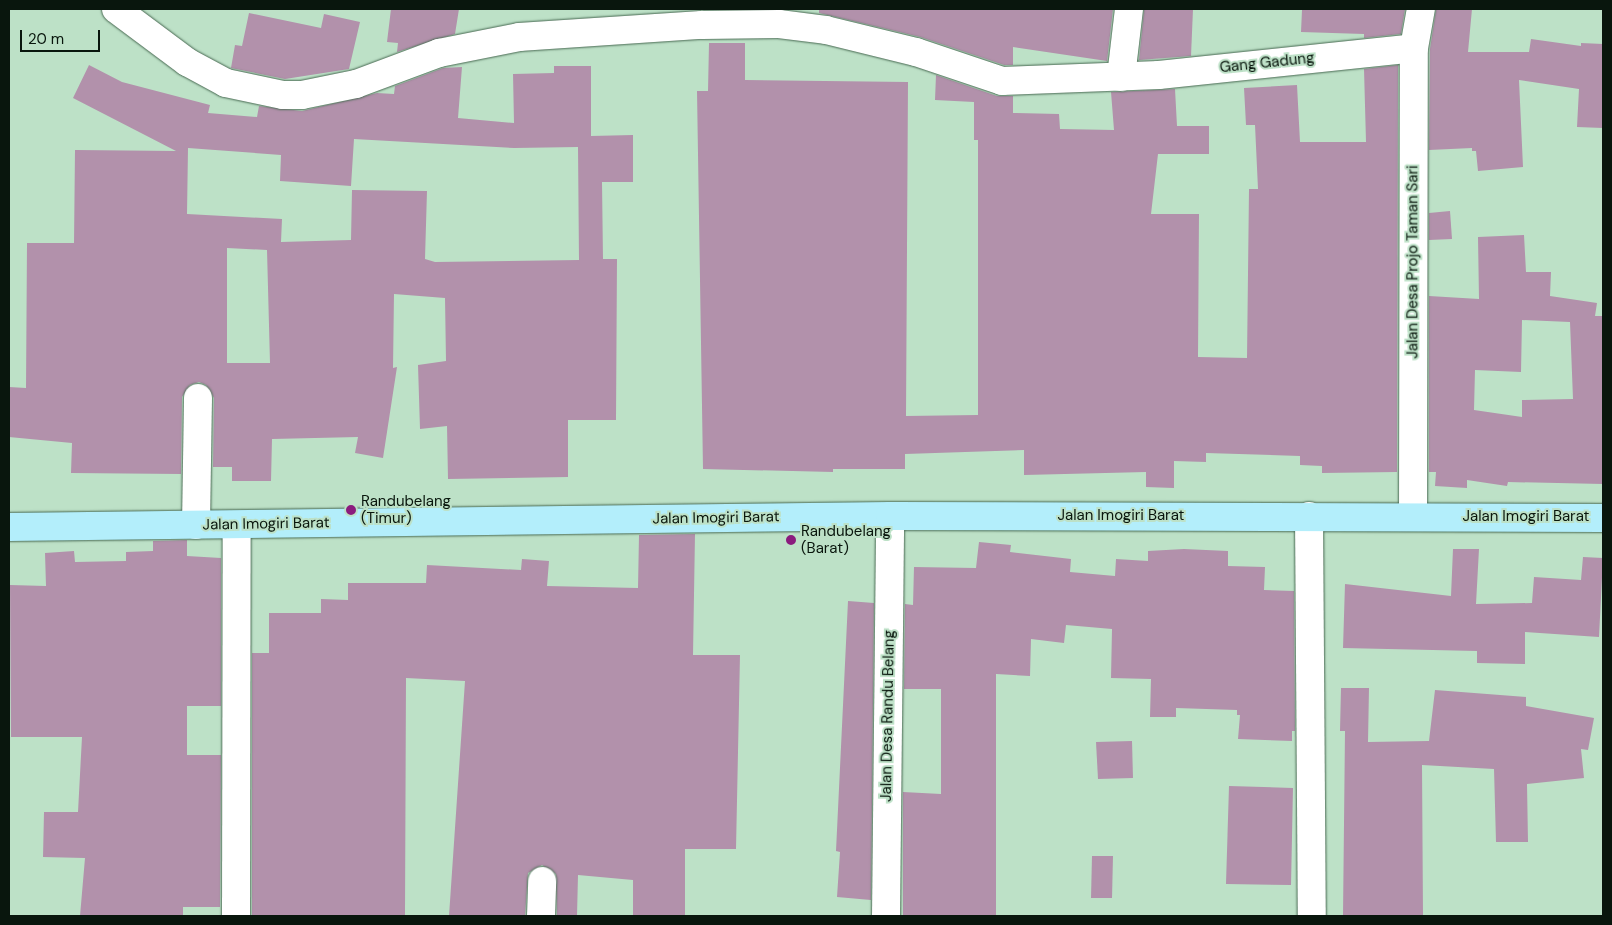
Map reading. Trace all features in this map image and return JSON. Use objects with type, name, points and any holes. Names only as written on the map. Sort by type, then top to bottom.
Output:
[{"type":"main road","name":"Jalan Imogiri Barat","points":[[9,527],[890,516],[1603,518]]},
{"type":"street","name":"Gang Gadung","points":[[116,9],[187,62],[226,83],[283,95],[302,95],[356,84],[439,53],[520,37],[759,23],[826,30],[916,52],[1002,81],[1122,69],[1414,48]]},
{"type":"street","points":[[1122,69],[1129,9]]},
{"type":"street","name":"Jalan Desa Projo Taman Sari","points":[[1413,516],[1414,48],[1421,9]]},
{"type":"street","points":[[196,525],[198,398]]},
{"type":"street","name":"Jalan Desa Randu Belang","points":[[886,916],[890,516]]},
{"type":"street","points":[[1310,516],[1312,916]]},
{"type":"street","points":[[236,916],[237,525]]},
{"type":"street","points":[[541,916],[542,881]]},
{"type":"building","points":[[391,9],[459,9],[455,34],[397,52],[398,43],[387,42]]},
{"type":"building","points":[[819,9],[1113,9],[1107,61],[1013,47],[1013,65],[1004,65],[920,37],[819,13]]},
{"type":"building","points":[[1144,9],[1193,9],[1191,56],[1139,60]]},
{"type":"building","points":[[1405,9],[1401,34],[1364,38],[1364,34],[1301,32],[1302,10]]},
{"type":"building","points":[[1436,9],[1472,9],[1468,52],[1529,52],[1531,39],[1581,46],[1581,43],[1603,44],[1603,128],[1577,127],[1579,89],[1519,80],[1523,167],[1478,171],[1476,151],[1472,151],[1472,148],[1429,150],[1430,49]]},
{"type":"building","points":[[249,13],[321,28],[324,14],[360,22],[349,69],[285,79],[231,68],[235,45],[242,46]]},
{"type":"building","points":[[709,43],[745,43],[745,80],[908,82],[906,416],[978,415],[978,140],[974,140],[974,102],[935,100],[936,75],[997,96],[1013,96],[1013,113],[1059,114],[1060,129],[1114,130],[1111,92],[1175,89],[1177,126],[1209,126],[1209,154],[1158,154],[1151,214],[1199,214],[1198,357],[1247,358],[1249,189],[1258,189],[1255,125],[1246,125],[1244,88],[1297,85],[1300,142],[1366,142],[1364,69],[1398,65],[1397,472],[1322,473],[1322,466],[1300,465],[1300,456],[1206,453],[1206,462],[1174,461],[1174,488],[1146,487],[1146,472],[1024,475],[1024,450],[905,454],[905,469],[833,469],[833,472],[703,469],[697,91],[708,91]]},
{"type":"building","points":[[89,65],[122,82],[210,105],[208,113],[257,117],[259,106],[302,111],[377,93],[394,94],[395,86],[443,68],[462,67],[458,118],[514,123],[513,74],[554,73],[554,66],[591,66],[591,136],[633,135],[633,182],[602,182],[603,259],[617,259],[616,420],[568,420],[568,477],[448,479],[447,426],[420,429],[418,365],[446,361],[445,298],[394,294],[393,368],[397,367],[383,458],[355,453],[358,437],[272,439],[271,481],[232,481],[232,467],[213,467],[214,398],[206,385],[199,382],[190,385],[182,397],[181,474],[71,473],[72,443],[9,437],[9,387],[26,388],[27,243],[74,243],[75,150],[176,151],[73,98]],"holes":[[[354,139],[514,148],[578,147],[579,260],[435,262],[425,259],[427,191],[352,190],[351,240],[281,242],[282,219],[187,214],[188,148],[281,155],[280,181],[351,186]],[[227,248],[267,250],[270,363],[227,363]]]},
{"type":"building","points":[[1450,211],[1452,239],[1429,240],[1429,213]]},
{"type":"building","points":[[1524,235],[1526,272],[1551,272],[1550,296],[1597,303],[1595,316],[1603,316],[1603,484],[1508,482],[1507,486],[1467,480],[1467,488],[1435,486],[1436,472],[1429,472],[1429,296],[1479,299],[1478,237]],"holes":[[[1522,320],[1570,322],[1573,399],[1522,400],[1522,417],[1474,410],[1475,370],[1521,372]]]},
{"type":"building","points":[[695,534],[693,655],[740,655],[736,849],[685,849],[685,916],[633,916],[633,880],[578,875],[577,916],[557,916],[556,874],[542,865],[528,873],[525,916],[449,916],[465,681],[406,678],[405,916],[252,916],[252,653],[269,653],[269,613],[321,613],[321,599],[348,600],[348,583],[426,583],[427,565],[521,570],[522,559],[549,561],[547,586],[638,588],[639,535]]},
{"type":"building","points":[[187,540],[187,556],[221,558],[221,706],[187,706],[187,755],[221,755],[220,907],[183,907],[183,916],[80,916],[85,858],[43,857],[44,812],[78,812],[82,737],[11,737],[10,585],[46,586],[45,553],[74,551],[75,562],[126,561],[126,552],[153,551],[153,541]]},
{"type":"building","points":[[979,542],[1011,545],[1010,552],[1071,559],[1070,572],[1115,576],[1116,559],[1148,561],[1148,551],[1184,549],[1228,551],[1228,566],[1265,567],[1264,590],[1294,591],[1295,731],[1292,731],[1292,741],[1238,739],[1240,715],[1237,715],[1237,710],[1176,708],[1176,717],[1150,717],[1151,679],[1111,678],[1112,629],[1066,625],[1064,643],[1031,639],[1030,676],[996,674],[996,916],[903,916],[903,792],[941,794],[941,689],[904,689],[905,604],[913,605],[914,567],[976,568]]},
{"type":"building","points":[[1453,549],[1479,549],[1476,604],[1532,603],[1534,577],[1581,580],[1583,557],[1603,558],[1599,637],[1525,632],[1525,664],[1477,663],[1477,651],[1343,648],[1345,584],[1451,596]]},
{"type":"building","points":[[848,601],[874,603],[871,900],[837,897],[840,852],[836,851]]},
{"type":"building","points":[[1341,688],[1369,688],[1368,742],[1429,741],[1435,690],[1526,697],[1526,706],[1594,718],[1588,750],[1581,749],[1584,778],[1527,784],[1528,842],[1496,842],[1494,769],[1422,765],[1423,916],[1343,916],[1345,731],[1340,731]]},
{"type":"building","points":[[1132,741],[1133,778],[1098,779],[1096,742]]},
{"type":"building","points":[[1229,786],[1293,788],[1291,885],[1226,884]]},
{"type":"building","points":[[1092,856],[1113,856],[1112,898],[1091,898]]},
{"type":"place","name":"Randubelang (Timur)","points":[[351,510]]},
{"type":"place","name":"Randubelang (Barat)","points":[[791,540]]}]
